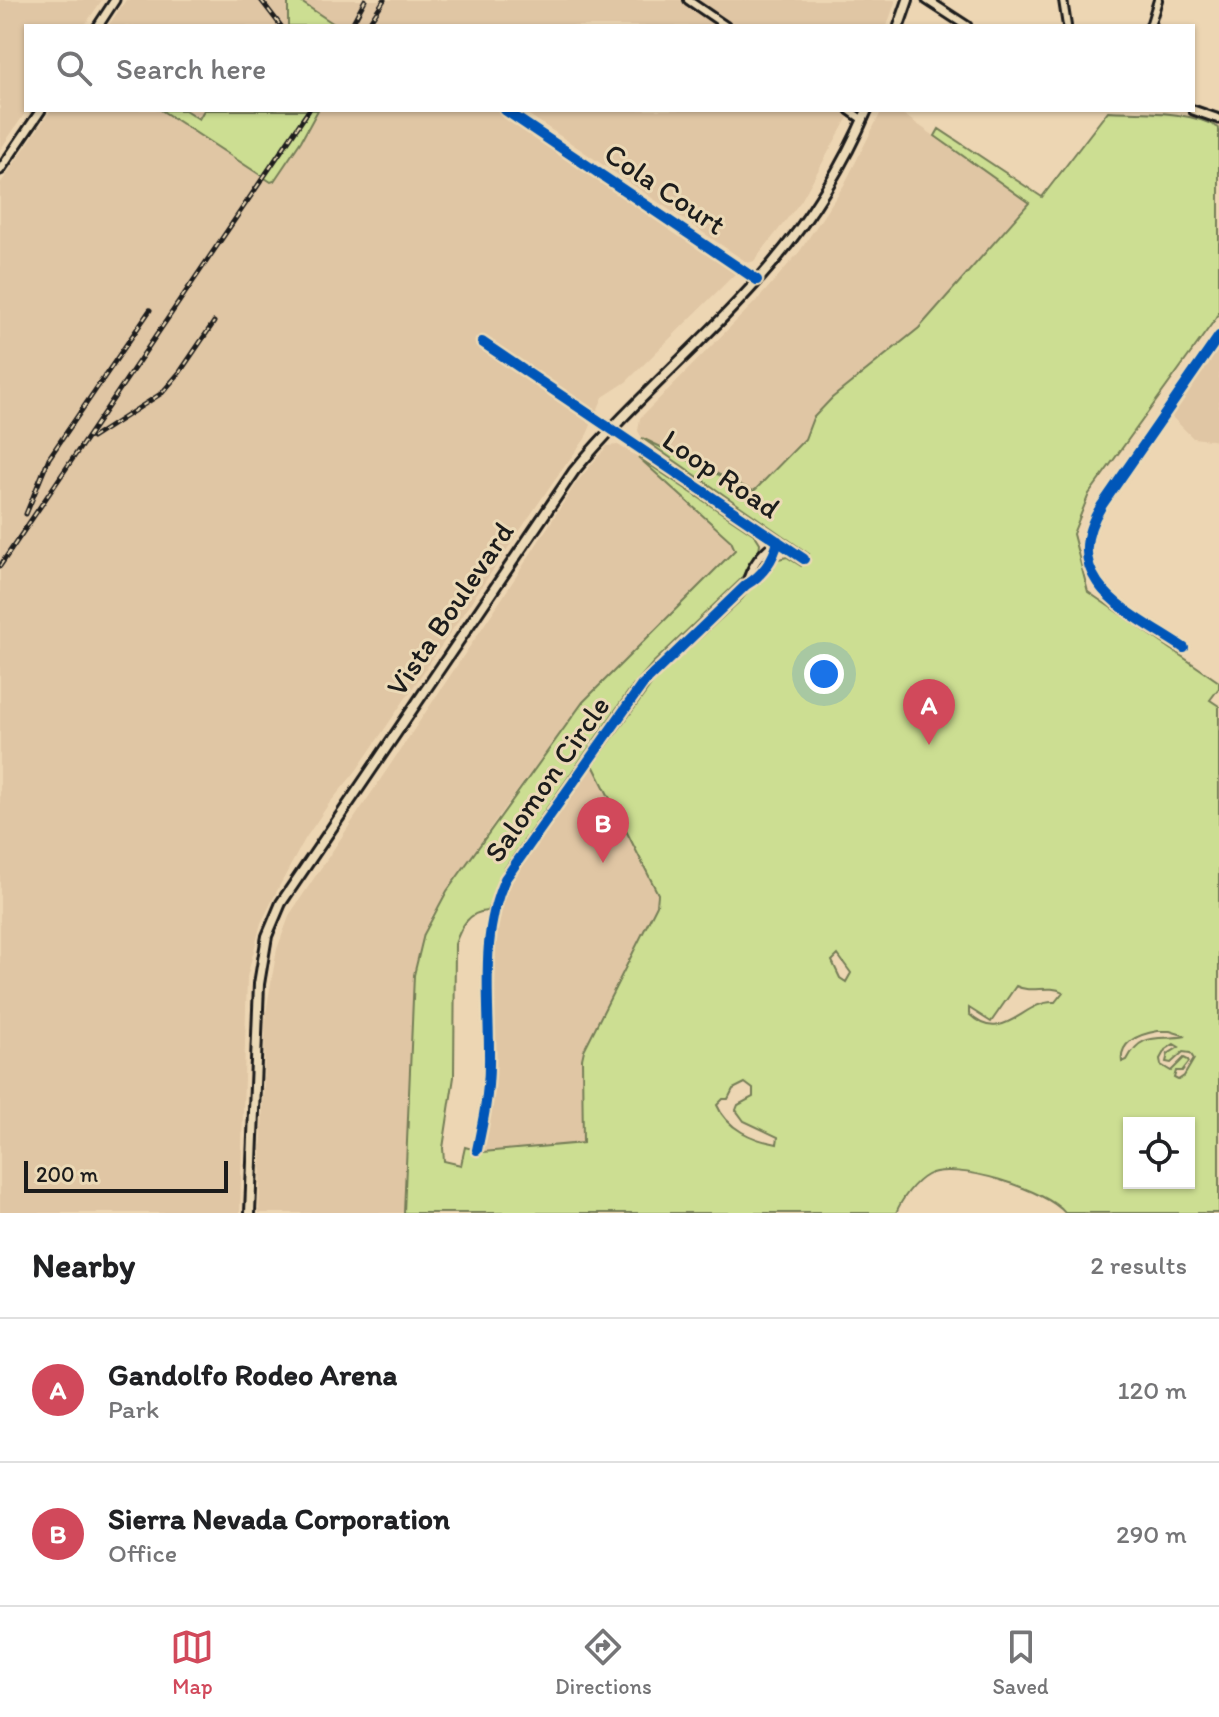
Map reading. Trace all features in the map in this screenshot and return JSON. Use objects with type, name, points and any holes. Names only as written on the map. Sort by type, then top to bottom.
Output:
[{"type":"main road","points":[[900,24],[908,0]]},
{"type":"main road","name":"Vista Boulevard","points":[[250,1213],[259,984],[267,936],[281,903],[556,495],[611,428],[757,280],[792,240],[846,155],[866,112]]},
{"type":"street","points":[[99,24],[115,0]]},
{"type":"street","points":[[688,0],[723,24]]},
{"type":"street","points":[[927,0],[964,24]]},
{"type":"street","points":[[1063,0],[1067,24]]},
{"type":"street","points":[[1151,24],[1158,0]]},
{"type":"street","points":[[1195,111],[1219,119]]},
{"type":"street","points":[[0,170],[40,112]]},
{"type":"street","name":"Cola Court","points":[[508,112],[757,280]]},
{"type":"street","points":[[852,112],[863,120]]},
{"type":"street","points":[[1184,648],[1101,589],[1090,570],[1086,543],[1090,525],[1102,505],[1219,336]]},
{"type":"street","name":"Loop Road","points":[[482,342],[804,559]]},
{"type":"street","name":"Salomon Circle","points":[[477,1150],[488,1082],[490,933],[495,904],[505,879],[642,685],[759,576],[773,556],[778,541]]},
{"type":"shaded area","points":[[0,0],[102,0],[85,24],[24,24],[26,112],[0,150]]},
{"type":"shaded area","points":[[126,0],[895,0],[888,24],[109,24]]},
{"type":"shaded area","points":[[50,112],[500,112],[737,272],[626,382],[603,397],[585,439],[356,771],[328,805],[280,885],[261,923],[247,977],[240,1213],[0,1213],[0,184]]},
{"type":"shaded area","points":[[525,112],[851,112],[801,201],[754,261],[748,263]]},
{"type":"shaded area","points":[[881,112],[900,112],[1029,202],[919,328],[832,398],[813,418],[805,439],[753,491],[642,438],[638,431],[640,418],[760,297],[800,251],[844,185]]},
{"type":"shaded area","points":[[1219,343],[1219,441],[1193,438],[1170,415]]},
{"type":"shaded area","points":[[618,445],[638,457],[731,541],[734,554],[583,702],[495,821],[431,917],[414,975],[404,1213],[259,1213],[266,1012],[277,949],[290,914],[576,483],[607,446]]},
{"type":"shaded area","points":[[593,765],[656,887],[657,905],[584,1050],[583,1144],[483,1152],[494,1081],[496,939],[500,910],[515,876]]},
{"type":"green space","points":[[288,0],[298,0],[334,24],[288,24]]},
{"type":"green space","points":[[164,112],[188,112],[199,119],[203,112],[317,112],[301,141],[271,182]]},
{"type":"green space","points":[[1107,112],[1179,115],[1219,128],[1219,314],[1089,494],[1073,534],[1088,592],[1219,682],[1219,688],[1210,700],[1219,706],[1219,1213],[1065,1213],[1040,1195],[1021,1187],[978,1174],[940,1171],[922,1178],[908,1192],[896,1213],[404,1213],[414,975],[424,934],[447,891],[583,702],[735,550],[731,541],[638,457],[755,535],[760,543],[759,552],[740,580],[630,689],[504,869],[487,911],[470,917],[455,944],[454,1077],[443,1148],[444,1161],[461,1165],[465,1147],[483,1152],[583,1143],[584,1050],[657,905],[658,894],[593,765],[655,680],[742,599],[774,560],[787,557],[801,566],[809,554],[642,438],[753,491],[805,439],[813,418],[832,398],[919,328],[1029,203],[935,136],[939,129],[1042,197]],"holes":[[[838,955],[851,973],[846,982],[840,978],[832,961]],[[1016,986],[1063,992],[1055,1002],[1044,1003],[1003,1024],[992,1026],[981,1023],[969,1014],[969,1008],[991,1022]],[[1170,1031],[1186,1036],[1145,1041],[1122,1062],[1124,1049],[1132,1040],[1144,1034]],[[1174,1044],[1179,1047],[1168,1054],[1166,1062],[1171,1063],[1183,1052],[1190,1053],[1194,1059],[1178,1080],[1174,1078],[1176,1071],[1182,1071],[1188,1060],[1184,1058],[1171,1071],[1161,1065],[1160,1059],[1165,1050]],[[745,1083],[753,1089],[753,1097],[738,1105],[736,1110],[744,1121],[778,1137],[777,1144],[750,1136],[734,1127],[721,1113],[717,1105],[728,1099],[733,1089]]]},
{"type":"railway","points":[[261,0],[279,24]]},
{"type":"railway","points":[[352,24],[365,0]]},
{"type":"railway","points":[[368,24],[384,0]]},
{"type":"railway","points":[[0,566],[308,112]]},
{"type":"railway","points":[[26,514],[49,458],[150,310]]},
{"type":"railway","points":[[92,438],[162,393],[214,322]]},
{"type":"cycle path","points":[[508,112],[757,280]]},
{"type":"cycle path","points":[[1184,648],[1122,607],[1105,592],[1093,574],[1087,554],[1090,531],[1102,505],[1219,336]]},
{"type":"cycle path","points":[[482,342],[804,559]]},
{"type":"cycle path","points":[[477,1150],[489,1075],[489,946],[497,901],[505,879],[642,685],[762,572],[774,554],[778,541]]},
{"type":"place","name":"Gandolfo Rodeo Arena","points":[[929,745]]},
{"type":"place","name":"Sierra Nevada Corporation","points":[[603,863]]}]
